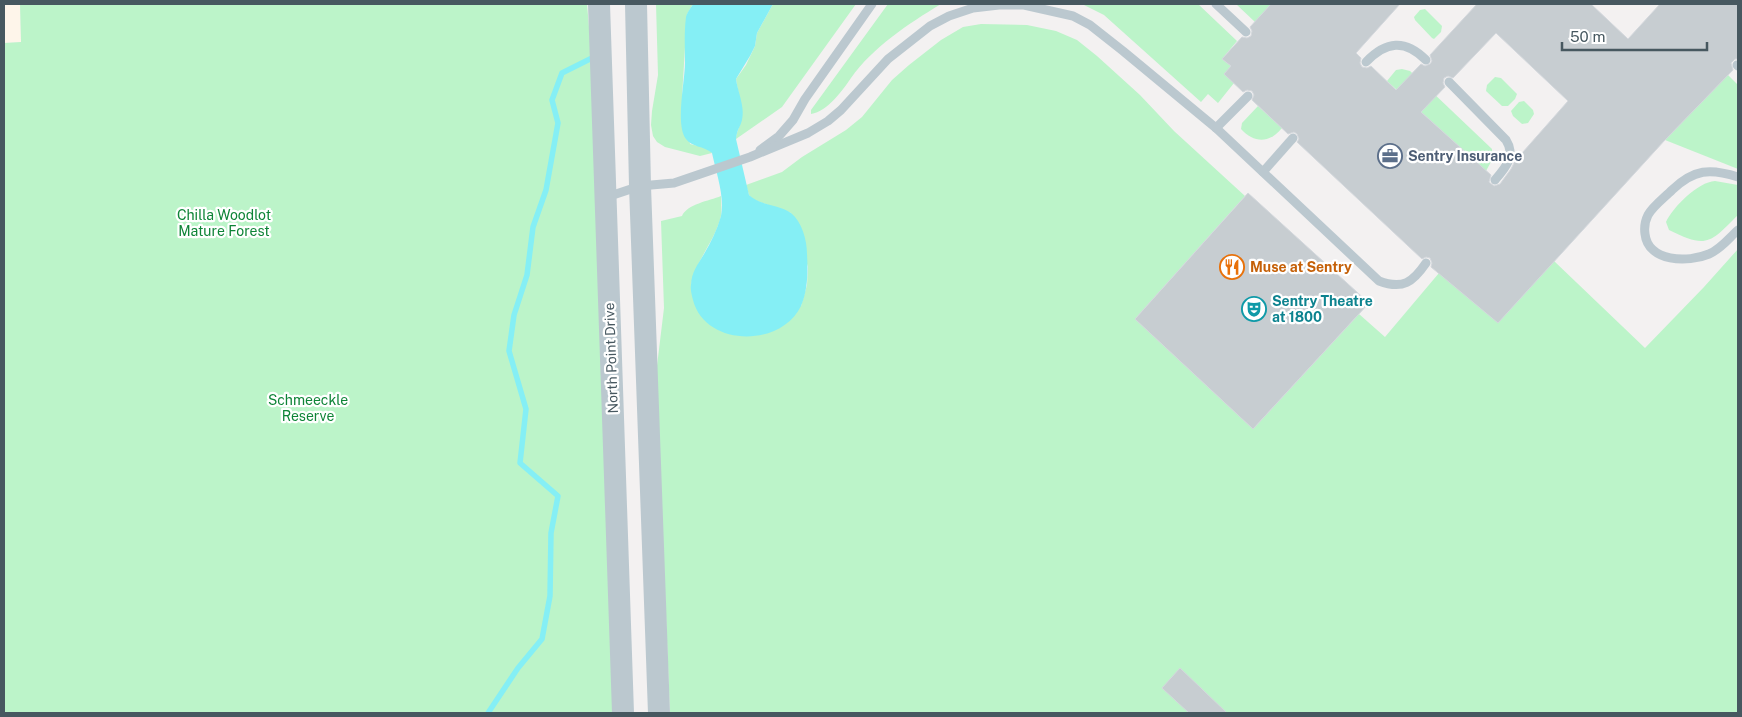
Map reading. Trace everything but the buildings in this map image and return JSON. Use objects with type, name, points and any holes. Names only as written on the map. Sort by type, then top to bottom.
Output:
[{"type":"street","name":"North Point Drive","points":[[599,4],[604,198],[623,713]]},
{"type":"street","points":[[636,4],[640,186],[659,713]]},
{"type":"lane","points":[[750,157],[779,136],[793,120],[805,99],[872,4]]},
{"type":"lane","points":[[1216,4],[1246,32]]},
{"type":"lane","points":[[604,198],[640,186],[674,183],[750,157],[808,133],[828,121],[841,110],[888,60],[930,26],[949,16],[973,8],[1024,5],[1073,16],[1090,25],[1216,128],[1379,281],[1393,285],[1407,283],[1418,274],[1426,263]]},
{"type":"lane","points":[[1366,62],[1378,50],[1395,45],[1411,48],[1426,60]]},
{"type":"lane","points":[[1449,82],[1509,145],[1510,158],[1495,180]]},
{"type":"lane","points":[[1216,128],[1248,96]]},
{"type":"lane","points":[[1263,172],[1293,138]]},
{"type":"lane","points":[[1738,177],[1703,172],[1686,178],[1651,211],[1645,224],[1645,233],[1646,242],[1657,254],[1692,258],[1706,255],[1718,249],[1738,230]]},
{"type":"shaded area","points":[[4,4],[20,4],[21,42],[4,43]]},
{"type":"green space","name":"Schmeeckle Reserve","points":[[20,4],[587,4],[604,198],[623,713],[4,713],[4,43],[21,42]]},
{"type":"green space","points":[[656,4],[693,4],[687,14],[682,97],[690,144],[707,148],[712,153],[700,156],[665,147],[657,142],[653,136],[651,125],[652,111],[658,75]]},
{"type":"green space","points":[[773,4],[856,4],[782,107],[736,139],[741,112],[736,79],[746,65],[755,46],[757,33]]},
{"type":"green space","points":[[888,4],[941,4],[880,46],[829,105],[811,114],[811,110]]},
{"type":"green space","points":[[1082,4],[1198,4],[1237,41],[1222,59],[1231,66],[1234,83],[1218,103],[1208,94],[1201,102],[1104,15]]},
{"type":"green space","points":[[1236,4],[1271,4],[1255,22]]},
{"type":"green space","points":[[1425,9],[1442,26],[1441,32],[1434,39],[1414,17],[1420,10]]},
{"type":"green space","points":[[981,24],[1027,25],[1056,31],[1077,40],[1140,95],[1174,131],[1245,196],[1135,319],[1253,429],[1359,314],[1385,337],[1439,273],[1554,261],[1645,348],[1738,249],[1738,713],[670,713],[656,374],[664,308],[661,221],[682,216],[693,206],[721,196],[721,214],[718,225],[697,267],[691,285],[801,306],[807,285],[808,267],[791,213],[754,200],[749,195],[746,185],[782,172],[802,157],[846,130],[862,117],[892,80],[909,65],[941,40],[963,27]]},
{"type":"green space","points":[[1396,70],[1410,71],[1492,149],[1492,160],[1486,171],[1387,81]]},
{"type":"green space","points":[[1728,75],[1738,85],[1738,169],[1665,140]]},
{"type":"green space","points":[[1495,77],[1501,78],[1517,94],[1508,106],[1502,106],[1486,91],[1487,85]]},
{"type":"green space","points":[[1524,101],[1533,110],[1534,114],[1528,123],[1522,124],[1513,116],[1511,111],[1519,102]]},
{"type":"green space","points":[[1258,106],[1282,128],[1272,137],[1262,140],[1251,137],[1241,129],[1242,123]]},
{"type":"green space","points":[[1715,181],[1738,185],[1738,215],[1721,232],[1707,240],[1692,240],[1669,230],[1666,222],[1674,209],[1694,190],[1708,182]]},
{"type":"water","points":[[693,4],[773,4],[757,33],[755,46],[736,79],[743,115],[736,139],[749,195],[754,199],[786,210],[795,217],[801,226],[806,243],[807,274],[801,306],[791,320],[777,329],[761,335],[727,334],[712,327],[700,315],[693,300],[691,281],[697,265],[718,226],[722,201],[720,184],[712,153],[688,142],[681,124],[685,63],[685,23]]},
{"type":"waterway","points":[[488,713],[518,668],[542,639],[550,596],[551,533],[558,496],[520,463],[526,409],[509,351],[514,315],[527,275],[533,227],[546,190],[558,123],[552,100],[562,73],[596,56]]},
{"type":"place","name":"Sentry Insurance","points":[[1390,156]]},
{"type":"place","name":"Muse at Sentry","points":[[1232,267]]},
{"type":"place","name":"Sentry Theatre at 1800","points":[[1254,309]]},
{"type":"park label","name":"Chilla Woodlot Mature Forest","points":[[224,224]]}]
